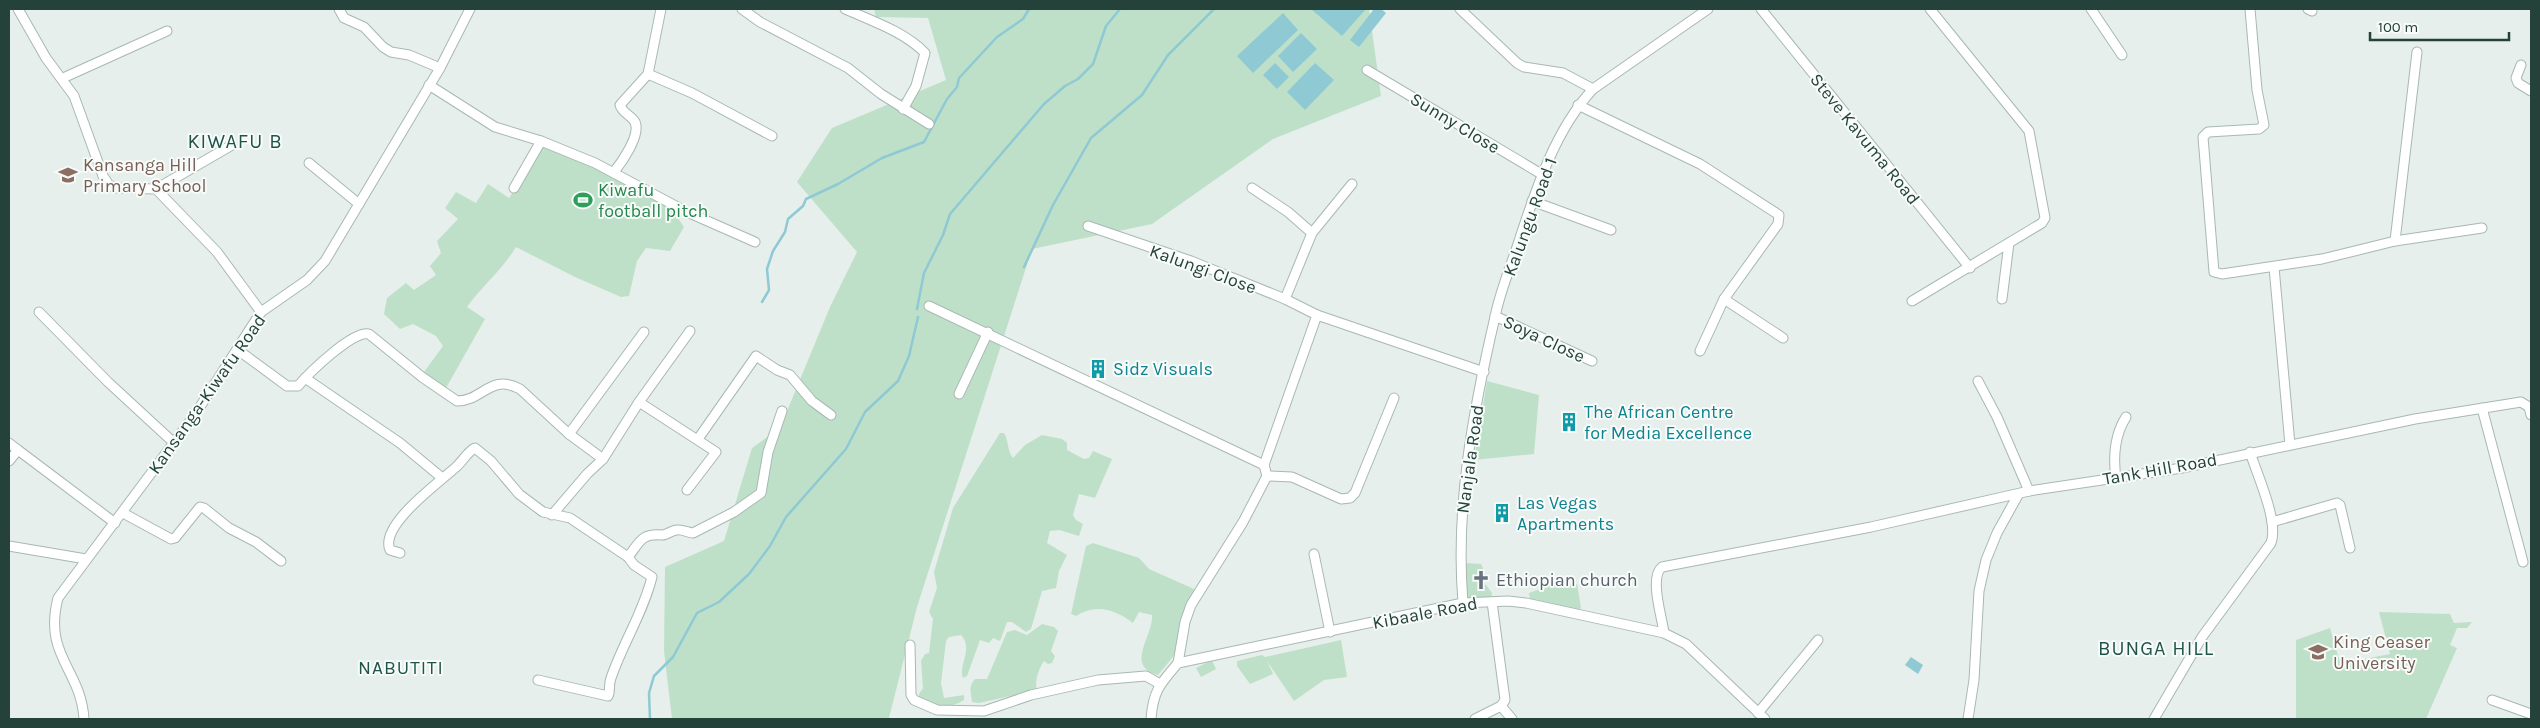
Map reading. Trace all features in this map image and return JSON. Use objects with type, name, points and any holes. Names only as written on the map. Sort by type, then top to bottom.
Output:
[{"type":"street","points":[[18,9],[46,58],[63,78],[74,96],[102,176],[109,185],[115,188],[156,189],[232,145]]},
{"type":"street","points":[[339,9],[344,18],[364,27],[383,47],[440,68]]},
{"type":"street","name":"Kansanga-Kiwafu Road","points":[[84,719],[80,692],[60,655],[55,639],[54,622],[58,598],[123,513],[213,389],[261,312],[318,271],[440,68],[470,9]]},
{"type":"street","points":[[614,172],[625,158],[636,130],[634,121],[622,109],[621,102],[648,74],[660,9]]},
{"type":"street","points":[[742,9],[760,22],[848,68],[903,109],[929,124]]},
{"type":"street","points":[[845,9],[905,38],[917,45],[925,54],[916,86],[903,109]]},
{"type":"street","points":[[1460,9],[1517,63],[1524,67],[1563,73],[1593,88]]},
{"type":"street","name":"Kalungu Road 1","points":[[1495,316],[1532,201],[1578,105],[1593,88],[1708,9]]},
{"type":"street","name":"Steve Kavuma Road","points":[[1761,9],[1970,268]]},
{"type":"street","points":[[1912,301],[1970,268],[2042,223],[2045,218],[2030,136],[1930,9]]},
{"type":"street","points":[[2091,9],[2122,55]]},
{"type":"street","points":[[2250,9],[2257,90],[2264,125],[2259,129],[2208,132],[2203,137],[2213,270],[2222,274],[2274,267],[2395,241],[2482,228]]},
{"type":"street","points":[[63,78],[167,31]]},
{"type":"street","points":[[2395,241],[2417,52]]},
{"type":"street","points":[[2521,65],[2516,78],[2518,83],[2531,91]]},
{"type":"street","name":"Sunny Close","points":[[1367,70],[1543,175]]},
{"type":"street","points":[[648,74],[692,93],[772,136]]},
{"type":"street","points":[[429,84],[494,127],[541,140],[614,172],[687,212],[755,242]]},
{"type":"street","points":[[1578,105],[1700,164],[1779,215],[1778,224],[1724,300],[1700,351]]},
{"type":"street","points":[[514,188],[541,140]]},
{"type":"street","points":[[309,163],[359,204]]},
{"type":"street","points":[[1285,299],[1312,233],[1352,184]]},
{"type":"street","points":[[1252,188],[1288,212],[1312,233]]},
{"type":"street","points":[[156,189],[217,252],[261,312]]},
{"type":"street","points":[[1532,201],[1611,230]]},
{"type":"street","name":"Kalungi Close","points":[[1088,226],[1191,261],[1285,299],[1317,315],[1484,372]]},
{"type":"street","points":[[2002,299],[2009,243]]},
{"type":"street","points":[[2274,267],[2290,445]]},
{"type":"street","points":[[1724,300],[1783,338]]},
{"type":"street","points":[[929,306],[988,332],[1182,428],[1264,465]]},
{"type":"street","points":[[39,312],[108,382],[173,442]]},
{"type":"street","points":[[1151,719],[1154,694],[1178,663],[1185,622],[1192,605],[1243,522],[1267,476],[1264,465],[1317,315]]},
{"type":"street","name":"Soya Close","points":[[1495,316],[1592,361]]},
{"type":"street","name":"Nanjala Road","points":[[1463,603],[1461,503],[1464,473],[1495,316]]},
{"type":"street","points":[[552,515],[587,474],[603,459],[639,402],[690,331]]},
{"type":"street","points":[[568,434],[644,332]]},
{"type":"street","points":[[959,394],[988,332]]},
{"type":"street","points":[[238,350],[286,386],[298,386],[333,353],[357,335],[369,334],[451,398],[464,401],[492,385],[510,384],[520,389],[568,434],[603,459]]},
{"type":"street","points":[[698,439],[756,356],[777,370],[790,374],[812,401],[831,415]]},
{"type":"street","points":[[305,378],[384,432],[441,477]]},
{"type":"street","points":[[1978,381],[1998,416],[2029,491]]},
{"type":"street","points":[[1267,476],[1292,477],[1341,499],[1350,498],[1355,493],[1394,398]]},
{"type":"street","points":[[639,402],[716,452],[687,490]]},
{"type":"street","name":"Tank Hill Road","points":[[1664,633],[1655,577],[1662,567],[2018,495],[2029,491],[2182,468],[2415,418],[2522,402],[2530,411]]},
{"type":"street","points":[[2482,408],[2523,562]]},
{"type":"street","points":[[628,557],[640,540],[648,535],[657,533],[662,535],[678,529],[693,533],[734,512],[761,492],[768,452],[782,411]]},
{"type":"street","points":[[2116,478],[2114,452],[2116,439],[2126,417]]},
{"type":"street","points":[[9,443],[115,523]]},
{"type":"street","points":[[400,553],[389,548],[390,534],[393,528],[441,477],[457,466],[472,449],[478,449],[519,494],[543,512],[570,518],[628,557],[634,565],[652,577],[636,624],[610,679],[611,691],[608,696],[538,680]]},
{"type":"street","points":[[9,461],[18,450]]},
{"type":"street","points":[[2154,719],[2202,637],[2271,543],[2274,535],[2272,522],[2250,452]]},
{"type":"street","points":[[1968,719],[1974,680],[1979,591],[1986,560],[1997,533],[2018,495]]},
{"type":"street","points":[[2272,522],[2337,503],[2340,505],[2350,548]]},
{"type":"street","points":[[123,513],[171,539],[175,538],[200,507],[204,508],[228,528],[256,542],[280,561]]},
{"type":"street","points":[[9,546],[86,559]]},
{"type":"street","points":[[1314,554],[1330,632]]},
{"type":"street","points":[[1475,719],[1501,706],[1505,700],[1492,602]]},
{"type":"street","name":"Kibaale Road","points":[[1178,663],[1463,603],[1526,603],[1664,633],[1686,644],[1761,716]]},
{"type":"street","points":[[1761,716],[1818,640]]},
{"type":"street","points":[[910,645],[911,695],[921,705],[937,710],[984,711],[1031,695],[1098,680],[1127,676],[1146,676],[1160,684]]},
{"type":"street","points":[[2492,700],[2531,714]]},
{"type":"street","points":[[1501,706],[1512,719]]},
{"type":"green space","points":[[874,9],[1369,9],[1381,96],[1273,139],[1152,224],[1032,249],[917,607],[889,718],[892,719],[672,719],[664,651],[665,567],[724,541],[752,448],[780,428],[830,307],[857,252],[797,182],[832,128],[946,80],[928,18],[876,17]]},
{"type":"green space","points":[[543,145],[664,198],[684,227],[670,251],[646,248],[637,261],[629,296],[621,297],[575,277],[516,247],[505,263],[467,307],[485,319],[446,388],[424,372],[443,346],[436,336],[413,324],[400,329],[384,314],[387,298],[406,283],[414,290],[436,275],[430,266],[441,253],[437,241],[458,219],[445,208],[456,192],[476,203],[488,184],[509,198]]},
{"type":"green space","points":[[1487,381],[1539,395],[1534,454],[1474,460]]},
{"type":"green space","points":[[1000,433],[1004,433],[1013,458],[1025,445],[1042,435],[1062,439],[1067,443],[1067,450],[1084,459],[1089,458],[1093,451],[1112,459],[1095,498],[1079,494],[1073,515],[1076,520],[1083,524],[1079,536],[1059,530],[1050,531],[1047,543],[1067,555],[1059,571],[1056,588],[1042,591],[1031,629],[1026,632],[1012,622],[1007,622],[1000,641],[993,638],[989,643],[980,640],[967,676],[963,678],[962,667],[966,651],[965,640],[961,635],[949,637],[946,641],[941,683],[944,698],[964,695],[964,700],[953,705],[936,705],[919,698],[923,688],[921,661],[925,654],[929,653],[933,619],[929,612],[937,588],[934,572],[953,508]]},
{"type":"green space","points":[[1093,543],[1139,558],[1149,569],[1194,589],[1177,652],[1158,675],[1148,671],[1143,665],[1142,657],[1152,615],[1139,612],[1133,623],[1120,615],[1106,610],[1091,610],[1076,616],[1071,614],[1086,546]]},
{"type":"green space","points":[[1464,563],[1481,564],[1484,570],[1483,581],[1492,593],[1491,599],[1467,600]]},
{"type":"green space","points":[[1577,584],[1581,608],[1577,612],[1530,600],[1529,593],[1549,586]]},
{"type":"green space","points":[[2379,612],[2450,614],[2454,623],[2472,622],[2467,628],[2457,628],[2450,645],[2457,648],[2426,719],[2296,719],[2296,640],[2330,628],[2339,659],[2348,662],[2390,654]]},
{"type":"green space","points":[[1042,624],[1054,627],[1058,631],[1051,651],[1055,656],[1052,663],[1048,664],[1044,661],[1042,664],[1037,679],[1037,690],[979,703],[972,702],[971,684],[975,679],[987,679],[1007,632],[1015,630],[1027,635]]},
{"type":"green space","points":[[1341,640],[1347,677],[1324,680],[1294,701],[1267,661],[1273,674],[1250,684],[1237,666],[1237,661],[1262,655],[1265,657]]},
{"type":"green space","points":[[1212,660],[1216,669],[1201,677],[1196,668]]},
{"type":"water","points":[[1311,9],[1366,9],[1342,36]]},
{"type":"water","points":[[1374,9],[1381,9],[1386,13],[1359,47],[1350,40]]},
{"type":"water","points":[[1283,13],[1298,30],[1253,73],[1237,56]]},
{"type":"water","points":[[1301,33],[1317,49],[1293,72],[1278,56]]},
{"type":"water","points":[[1275,63],[1289,77],[1277,89],[1263,75]]},
{"type":"water","points":[[1315,63],[1334,80],[1305,110],[1287,92]]},
{"type":"water","points":[[1911,657],[1923,665],[1918,674],[1905,665]]},
{"type":"waterway","points":[[762,302],[769,290],[767,269],[773,251],[785,232],[788,219],[803,206],[806,199],[838,184],[882,158],[924,142],[947,99],[957,87],[959,78],[997,37],[1023,19],[1029,9]]},
{"type":"waterway","points":[[917,309],[924,273],[943,235],[950,214],[1044,104],[1065,86],[1078,79],[1093,64],[1106,26],[1120,9]]},
{"type":"waterway","points":[[1024,267],[1053,205],[1091,138],[1142,95],[1168,55],[1214,9]]},
{"type":"waterway","points":[[650,719],[649,693],[654,676],[673,657],[697,613],[719,602],[749,574],[770,546],[786,517],[846,449],[865,412],[898,381],[909,356],[918,317]]},
{"type":"place","name":"Kansanga Hill Primary School","points":[[68,175]]},
{"type":"place","name":"Kiwafu football pitch","points":[[583,200]]},
{"type":"place","name":"Sidz Visuals","points":[[1098,369]]},
{"type":"place","name":"The African Centre for Media Excellence","points":[[1569,422]]},
{"type":"place","name":"Las Vegas Apartments","points":[[1502,513]]},
{"type":"place","name":"Ethiopian church","points":[[1481,580]]},
{"type":"place","name":"King Ceaser University","points":[[2318,652]]},
{"type":"district","name":"KIWAFU B","points":[[235,141]]},
{"type":"district","name":"BUNGA HILL","points":[[2156,648]]},
{"type":"district","name":"NABUTITI","points":[[401,668]]}]
